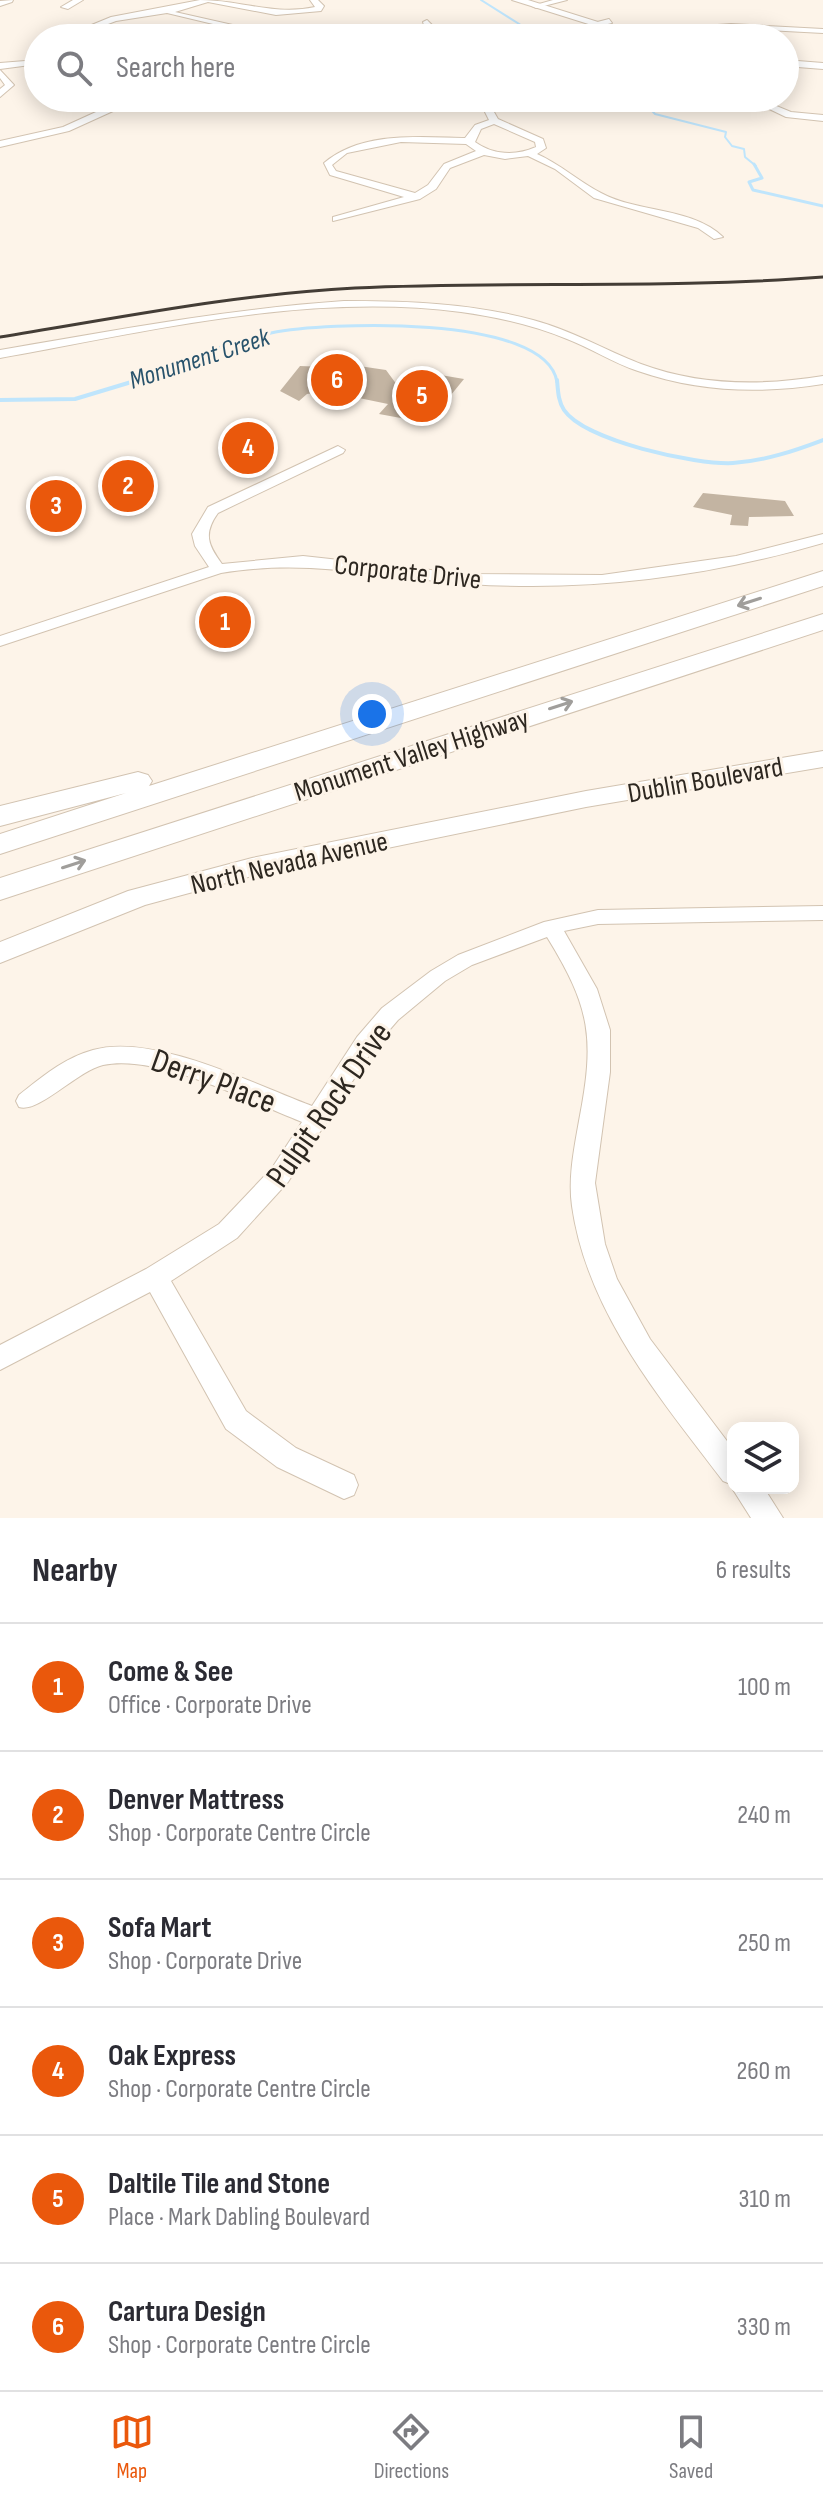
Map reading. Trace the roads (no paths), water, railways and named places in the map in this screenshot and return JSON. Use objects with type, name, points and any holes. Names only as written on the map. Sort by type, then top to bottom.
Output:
[{"type":"highway","name":"Monument Valley Highway","points":[[0,844],[823,578]]},
{"type":"highway","name":"Monument Valley Highway","points":[[0,889],[823,622]]},
{"type":"highway","points":[[0,816],[142,781],[434,695],[502,683]]},
{"type":"main road","points":[[517,0],[541,3],[612,24]]},
{"type":"main road","points":[[799,65],[823,68]]},
{"type":"main road","name":"Dublin Boulevard","points":[[586,799],[823,759]]},
{"type":"main road","name":"North Nevada Avenue","points":[[0,953],[137,898],[252,867],[586,799]]},
{"type":"street","points":[[0,4],[9,0]]},
{"type":"street","points":[[65,7],[79,0]]},
{"type":"street","points":[[101,24],[207,0],[256,11],[285,13],[318,9],[320,6],[314,0]]},
{"type":"street","points":[[541,3],[563,0]]},
{"type":"street","points":[[177,9],[245,24]]},
{"type":"street","points":[[162,11],[216,24]]},
{"type":"street","points":[[603,24],[608,23]]},
{"type":"street","points":[[796,24],[823,23]]},
{"type":"street","points":[[799,30],[823,31]]},
{"type":"street","points":[[0,66],[24,63]]},
{"type":"street","points":[[0,73],[10,85],[0,94]]},
{"type":"street","points":[[0,144],[73,126],[103,112]]},
{"type":"street","points":[[416,197],[333,173],[327,165],[344,151],[407,138],[468,141],[483,152],[502,156],[530,154],[541,148],[540,141],[494,121],[489,112]]},
{"type":"street","points":[[782,112],[823,118]]},
{"type":"street","points":[[468,141],[478,127],[494,121]]},
{"type":"street","points":[[337,219],[416,197],[432,187],[447,166],[483,152]]},
{"type":"street","points":[[530,154],[558,167],[598,196],[702,226],[718,237]]},
{"type":"street","points":[[0,354],[240,316],[336,305],[390,304],[482,311],[529,322],[573,337],[648,371],[703,383],[754,387],[823,380]]},
{"type":"street","points":[[218,569],[199,542],[200,527],[213,510],[338,450]]},
{"type":"street","name":"Corporate Drive","points":[[0,641],[218,569],[306,561],[469,580],[595,579],[739,562],[823,538]]},
{"type":"street","name":"Pulpit Rock Drive","points":[[0,1358],[206,1247],[248,1212],[280,1175],[365,1043],[390,1014],[438,976],[465,960],[551,927],[619,916],[823,913]]},
{"type":"street","points":[[551,927],[587,989],[600,1033],[600,1057],[582,1175],[591,1237],[601,1271],[637,1343],[727,1463]]},
{"type":"street","name":"Derry Place","points":[[27,1101],[59,1073],[84,1062],[104,1055],[142,1053],[317,1118]]},
{"type":"street","points":[[155,1277],[236,1420],[255,1438],[297,1465],[344,1485]]},
{"type":"street","points":[[751,1494],[769,1518]]},
{"type":"waterway","points":[[481,0],[519,24]]},
{"type":"waterway","points":[[653,112],[726,132],[725,137],[732,146],[744,149],[745,157],[754,165]]},
{"type":"waterway","points":[[754,165],[762,178],[749,182],[753,190],[823,206]]},
{"type":"waterway","name":"Monument Creek","points":[[134,381],[253,337],[298,329],[381,325],[475,333],[515,344],[544,360],[557,382]]},
{"type":"waterway","name":"Monument Creek","points":[[134,381],[138,380]]},
{"type":"waterway","name":"Monument Creek","points":[[557,380],[562,407],[576,421],[594,432],[642,449],[694,460],[733,463],[779,455],[823,440]]},
{"type":"waterway","name":"Monument Creek","points":[[0,400],[75,399],[134,381]]},
{"type":"railway","points":[[0,337],[177,308],[310,291],[414,286],[706,283],[823,277]]},
{"type":"place","name":"Cartura Design","points":[[337,380]]},
{"type":"place","name":"Daltile Tile and Stone","points":[[422,396]]},
{"type":"place","name":"Oak Express","points":[[248,448]]},
{"type":"place","name":"Denver Mattress","points":[[128,486]]},
{"type":"place","name":"Sofa Mart","points":[[56,506]]},
{"type":"place","name":"Come & See","points":[[225,622]]}]
